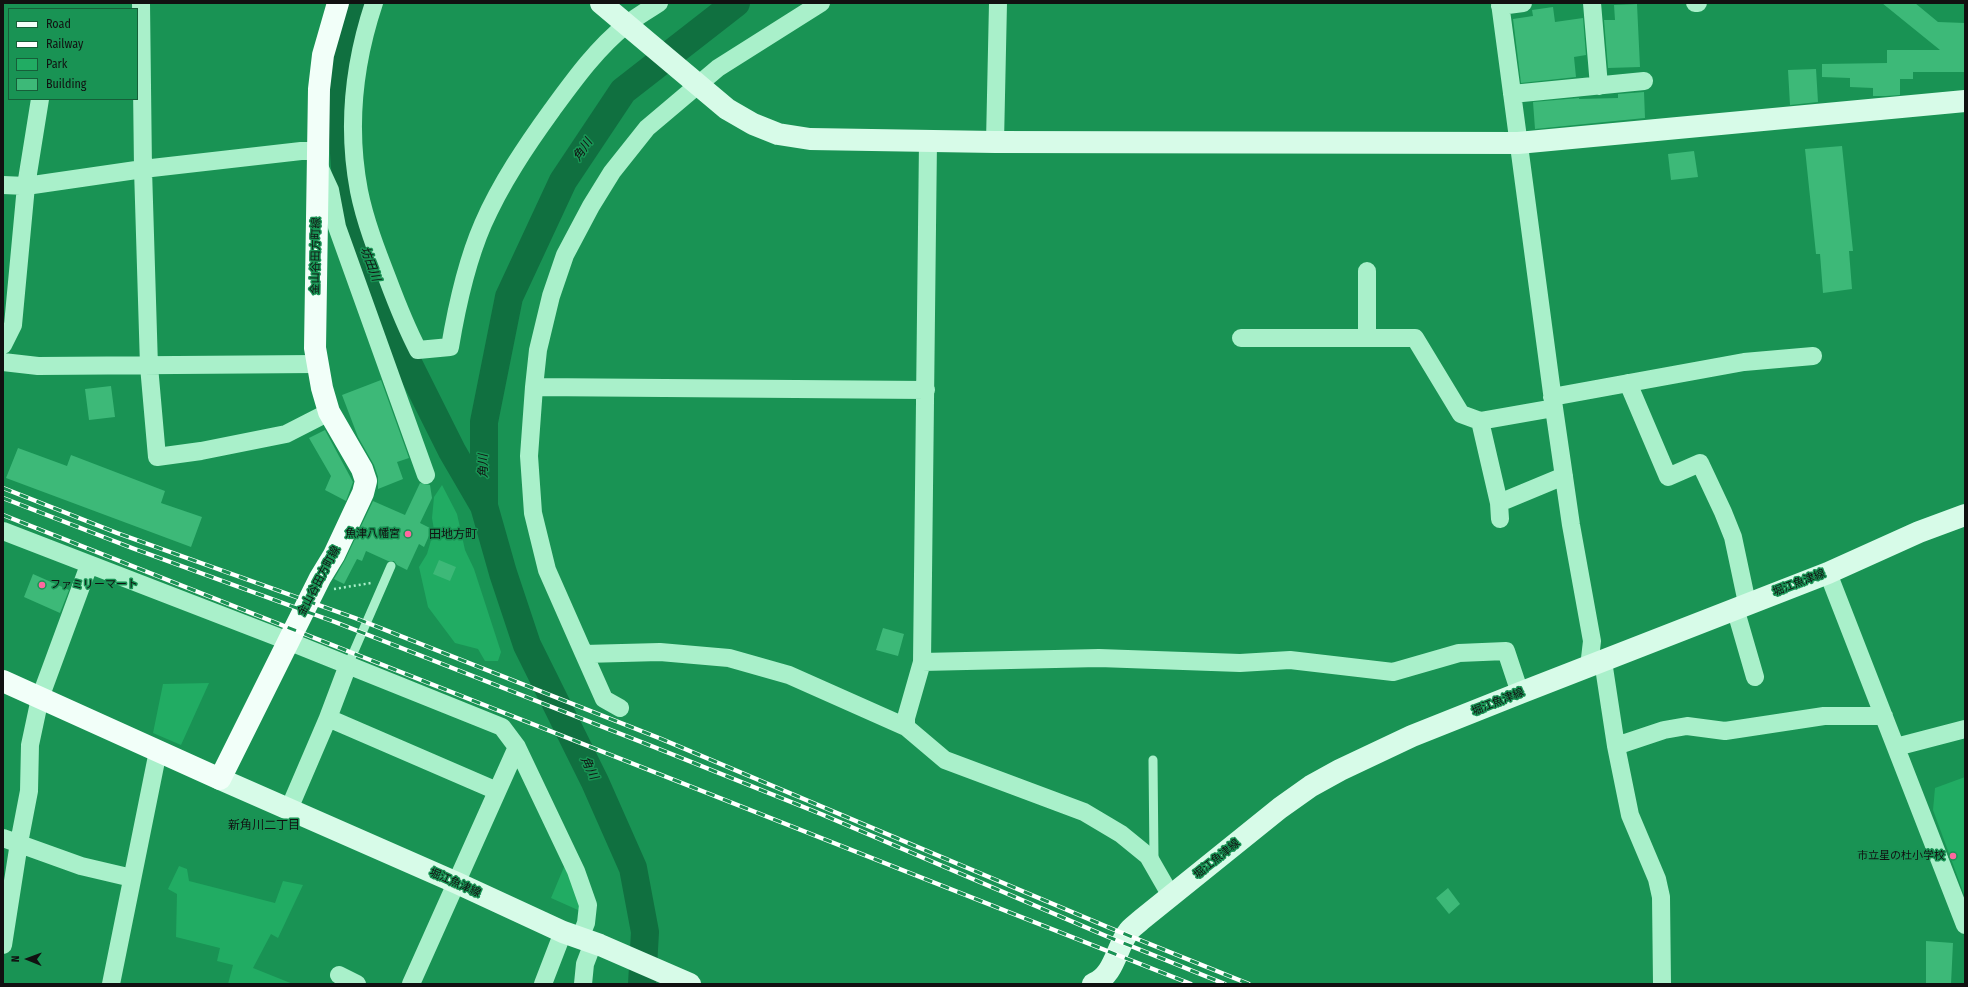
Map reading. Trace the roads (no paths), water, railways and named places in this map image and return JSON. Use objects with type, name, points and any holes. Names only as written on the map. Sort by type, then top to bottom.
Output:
[{"type":"main road","name":"金山谷田方町線","points":[[220,779],[312,593],[334,555],[363,493],[366,481],[362,469],[329,412],[316,364],[315,348],[319,89],[323,54],[338,3]]},
{"type":"main road","points":[[600,3],[727,109],[753,124],[778,134],[810,139],[995,142],[1518,143],[1965,101]]},
{"type":"main road","name":"堀江魚津線","points":[[1093,984],[1098,982],[1112,966],[1129,931],[1280,808],[1311,786],[1340,770],[1412,736],[1828,573],[1912,535],[1965,515]]},
{"type":"main road","points":[[3,681],[220,779]]},
{"type":"main road","name":"堀江魚津線","points":[[220,779],[678,980]]},
{"type":"street","points":[[141,3],[143,169],[149,366],[157,457],[201,451],[286,434],[329,412]]},
{"type":"street","points":[[374,3],[365,29],[356,79],[352,125],[359,191],[376,249],[407,330],[418,350],[450,347],[463,283],[483,225],[503,183],[574,80],[606,43],[659,3]]},
{"type":"street","points":[[620,708],[604,699],[547,570],[533,513],[529,456],[534,387],[538,350],[551,296],[565,255],[591,206],[612,172],[648,128],[695,82],[821,3]]},
{"type":"street","points":[[995,142],[998,3]]},
{"type":"street","points":[[1523,3],[1500,4],[1553,402],[1596,664],[1616,746],[1630,815],[1657,879],[1661,897],[1662,984]]},
{"type":"street","points":[[1592,3],[1600,86]]},
{"type":"street","points":[[1512,94],[1644,81]]},
{"type":"street","points":[[3,345],[13,324],[9,302],[40,100]]},
{"type":"street","points":[[906,727],[906,718],[922,662],[928,141]]},
{"type":"street","points":[[3,185],[26,186],[143,169],[301,151],[318,158],[330,190],[337,227],[426,475]]},
{"type":"street","points":[[1367,271],[1367,338]]},
{"type":"street","points":[[1241,338],[1415,338],[1461,414],[1480,421],[1628,383],[1744,362],[1812,356]]},
{"type":"street","points":[[3,362],[38,366],[316,364]]},
{"type":"street","points":[[1628,383],[1668,477],[1700,463],[1724,512],[1733,536],[1741,606],[1755,677]]},
{"type":"street","points":[[534,387],[926,390]]},
{"type":"street","points":[[1480,421],[1500,511],[1564,476]]},
{"type":"street","points":[[3,532],[288,641],[502,727],[517,747],[576,871],[588,905],[584,939],[585,964],[583,984]]},
{"type":"street","points":[[3,945],[11,841],[30,791],[30,745],[40,698],[89,565]]},
{"type":"street","points":[[1828,573],[1965,925]]},
{"type":"street","points":[[922,662],[1098,658],[1240,663],[1290,660],[1393,672],[1459,653],[1506,651],[1520,693]]},
{"type":"street","points":[[584,654],[660,652],[729,658],[789,675],[906,727],[945,760],[1084,812],[1121,834],[1148,856],[1171,896]]},
{"type":"street","points":[[289,809],[328,718],[348,666]]},
{"type":"street","points":[[1616,746],[1664,730],[1687,726],[1725,731],[1824,716],[1884,716]]},
{"type":"street","points":[[328,718],[497,791]]},
{"type":"street","points":[[1896,747],[1965,729]]},
{"type":"street","points":[[411,984],[517,747]]},
{"type":"street","points":[[111,984],[158,751]]},
{"type":"street","points":[[11,841],[81,866],[132,878]]},
{"type":"street","points":[[543,984],[584,939]]},
{"type":"street","points":[[339,975],[357,984]]},
{"type":"lane","points":[[348,666],[391,566]]},
{"type":"lane","points":[[1153,760],[1154,866]]},
{"type":"waterway","name":"坊田川","points":[[361,3],[343,58],[342,125],[348,208],[407,361],[452,451],[484,506]]},
{"type":"waterway","name":"角川","points":[[642,984],[645,932],[633,868],[595,782],[527,645],[503,573],[484,506],[484,422],[509,297],[563,181],[623,91],[736,3]]},
{"type":"railway","points":[[3,488],[117,533],[355,618],[659,738],[1110,928],[1249,984]]},
{"type":"railway","points":[[3,498],[132,548],[335,622],[654,747],[821,814],[1106,936],[1225,984]]},
{"type":"railway","points":[[3,515],[1191,984]]},
{"type":"place","name":"魚津八幡宮","points":[[408,534]]},
{"type":"place","name":"ファミリーマート","points":[[42,585]]},
{"type":"place","name":"市立星の杜小学校","points":[[1953,856]]},
{"type":"district","name":"田地方町","points":[[453,535]]},
{"type":"district","name":"新角川二丁目","points":[[264,826]]}]
